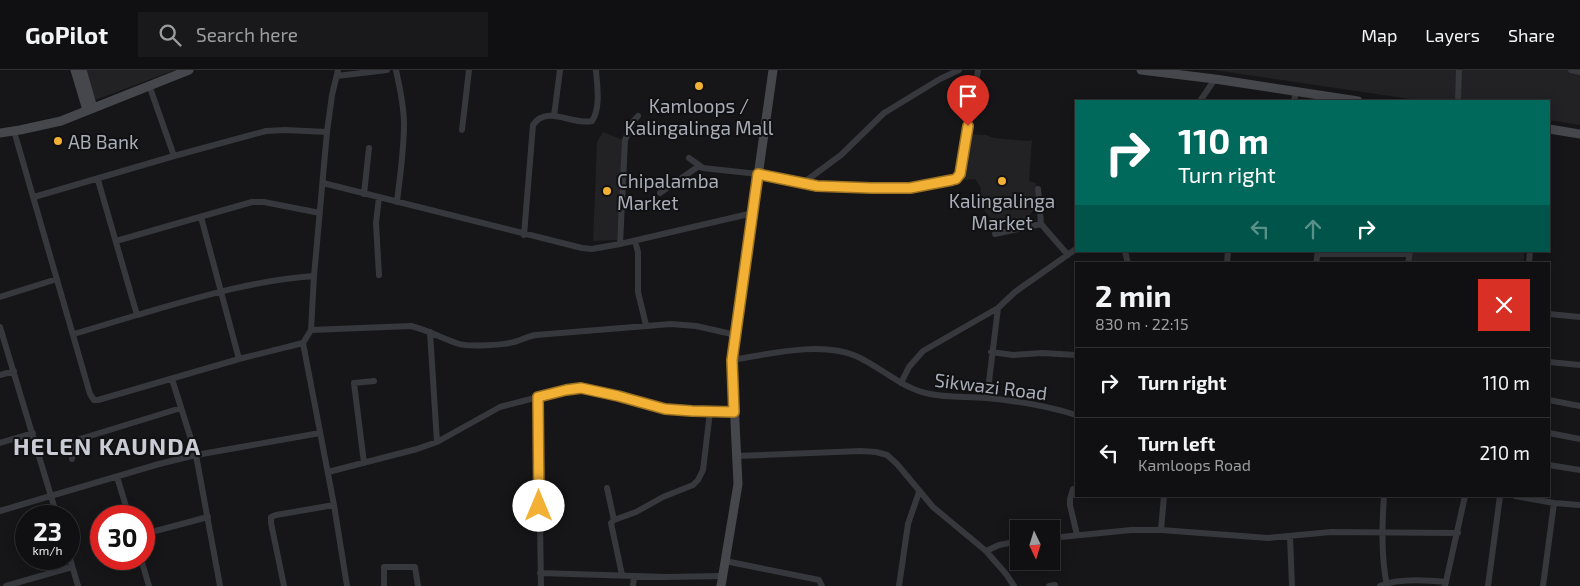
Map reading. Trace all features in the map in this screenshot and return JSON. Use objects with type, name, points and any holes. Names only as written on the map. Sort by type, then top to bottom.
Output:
[{"type":"main road","points":[[75,70],[90,109]]},
{"type":"main road","points":[[82,70],[90,109]]},
{"type":"main road","points":[[0,133],[52,124],[190,70]]},
{"type":"main road","points":[[721,586],[738,484],[732,360],[773,70]]},
{"type":"main road","points":[[1141,70],[1215,79],[1295,97],[1340,100]]},
{"type":"main road","points":[[1550,129],[1580,134]]},
{"type":"street","points":[[14,131],[90,394],[94,400],[98,400],[239,359],[303,343],[312,330],[314,276],[327,132],[337,73],[388,70]]},
{"type":"street","points":[[396,70],[404,122],[397,202]]},
{"type":"street","points":[[462,130],[470,70]]},
{"type":"street","points":[[554,116],[560,70]]},
{"type":"street","points":[[524,234],[533,125],[543,116],[548,115],[581,122],[592,121],[596,109],[596,70]]},
{"type":"street","points":[[803,184],[841,155],[884,113],[940,79],[959,70]]},
{"type":"street","points":[[690,158],[699,166],[758,174],[817,186],[910,188],[956,179],[960,174],[978,70]]},
{"type":"street","points":[[1458,100],[1459,70]]},
{"type":"street","points":[[1571,70],[1580,72]]},
{"type":"street","points":[[1201,100],[1215,79]]},
{"type":"street","points":[[149,85],[174,156]]},
{"type":"street","points":[[620,244],[625,140],[632,121],[638,116]]},
{"type":"street","points":[[34,197],[266,131],[327,132]]},
{"type":"street","points":[[364,194],[369,148]]},
{"type":"street","points":[[660,193],[699,166]]},
{"type":"street","points":[[98,180],[137,315]]},
{"type":"street","points":[[323,183],[524,234],[592,249],[753,213]]},
{"type":"street","points":[[1038,189],[1041,224],[1068,255]]},
{"type":"street","points":[[379,197],[376,223],[379,275]]},
{"type":"street","points":[[116,241],[252,202],[276,204],[320,213]]},
{"type":"street","points":[[201,217],[239,359]]},
{"type":"street","points":[[995,234],[1041,224]]},
{"type":"street","points":[[635,240],[638,252],[638,292],[646,325]]},
{"type":"street","points":[[901,383],[909,367],[923,351],[998,308],[1015,292],[1075,250]]},
{"type":"street","points":[[1318,252],[1409,253]]},
{"type":"street","points":[[74,334],[220,291],[277,280],[314,276]]},
{"type":"street","points":[[0,297],[57,279]]},
{"type":"street","points":[[987,398],[991,352],[998,308]]},
{"type":"street","points":[[1550,314],[1580,317]]},
{"type":"street","points":[[312,330],[400,326],[420,328],[459,344],[473,346],[514,342],[526,336],[646,325],[679,324],[703,327],[736,335]]},
{"type":"street","points":[[0,327],[54,505]]},
{"type":"street","points":[[430,332],[437,442]]},
{"type":"street","points":[[303,343],[334,505],[347,586]]},
{"type":"street","name":"Sikwazi Road","points":[[732,360],[812,349],[830,350],[856,356],[901,383],[932,395],[987,398],[1048,407],[1075,415]]},
{"type":"street","points":[[991,352],[1013,355],[1042,353],[1075,355]]},
{"type":"street","points":[[1550,362],[1580,365]]},
{"type":"street","points":[[0,375],[14,371]]},
{"type":"street","points":[[172,379],[196,455],[220,586]]},
{"type":"street","points":[[364,462],[354,383],[374,381]]},
{"type":"street","points":[[328,472],[437,442],[500,407],[566,390],[581,388],[665,409],[734,412]]},
{"type":"street","points":[[538,397],[541,586]]},
{"type":"street","points":[[1550,400],[1580,406]]},
{"type":"street","points":[[72,460],[74,446],[80,439],[181,408]]},
{"type":"street","points":[[614,520],[628,516],[663,497],[692,485],[698,480],[703,470],[710,412]]},
{"type":"street","points":[[0,443],[33,433]]},
{"type":"street","points":[[0,511],[196,455],[320,433]]},
{"type":"street","points":[[1550,433],[1580,439]]},
{"type":"street","points":[[736,456],[861,451],[876,452],[887,456],[897,464],[933,507],[986,551],[1014,586]]},
{"type":"street","points":[[1550,465],[1580,470]]},
{"type":"street","points":[[117,477],[126,505]]},
{"type":"street","points":[[607,488],[614,520],[611,523],[622,575]]},
{"type":"street","points":[[1075,489],[1070,499],[1077,535]]},
{"type":"street","points":[[899,586],[908,524],[919,492]]},
{"type":"street","points":[[1161,530],[1164,497]]},
{"type":"street","points":[[1384,497],[1382,532],[1385,585],[1445,584],[1465,497]]},
{"type":"street","points":[[1488,586],[1500,497]]},
{"type":"street","points":[[1521,497],[1554,503],[1580,505]]},
{"type":"street","points":[[1543,586],[1554,503]]},
{"type":"street","points":[[284,586],[271,517],[334,505]]},
{"type":"street","points":[[155,531],[208,517]]},
{"type":"street","points":[[1060,537],[1131,530],[1161,530],[1268,538],[1330,532],[1458,532]]},
{"type":"street","points":[[1290,537],[1292,586]]},
{"type":"street","points":[[986,551],[1010,543]]},
{"type":"street","points":[[725,561],[819,580],[822,586]]},
{"type":"street","points":[[384,586],[384,566],[415,567],[418,586]]},
{"type":"street","points":[[6,586],[59,570]]},
{"type":"street","points":[[73,570],[78,586]]},
{"type":"street","points":[[145,570],[149,586]]},
{"type":"street","points":[[540,573],[723,576]]},
{"type":"street","points":[[633,586],[634,576]]},
{"type":"shaded area","points":[[85,70],[175,70],[95,100]]},
{"type":"shaded area","points":[[1214,70],[1580,70],[1580,125],[1550,120],[1550,100],[1416,100]]},
{"type":"shaded area","name":"Chipalamba Market","points":[[603,132],[623,140],[617,240],[593,241],[597,142]]},
{"type":"shaded area","name":"Kalingalinga Market","points":[[967,134],[986,135],[994,138],[1032,140],[1029,181],[1036,183],[1035,197],[1033,211],[1025,221],[1018,225],[1002,227],[994,223],[985,211],[982,206],[981,188],[975,179],[965,180],[961,174]]},
{"type":"shaded area","points":[[1411,252],[1524,252],[1524,262],[1410,262]]},
{"type":"place","name":"Kamloops / Kalingalinga Mall","points":[[699,86]]},
{"type":"place","name":"AB Bank","points":[[58,141]]},
{"type":"place","name":"Kalingalinga Market","points":[[1002,181]]},
{"type":"place","name":"Chipalamba Market","points":[[607,191]]},
{"type":"district","name":"HELEN KAUNDA","points":[[107,445]]},
{"type":"route","points":[[539,506],[538,397],[558,391],[581,388],[665,409],[734,412],[732,360],[758,174],[817,186],[871,188],[910,188],[952,180],[956,179],[960,174],[968,126]]}]
